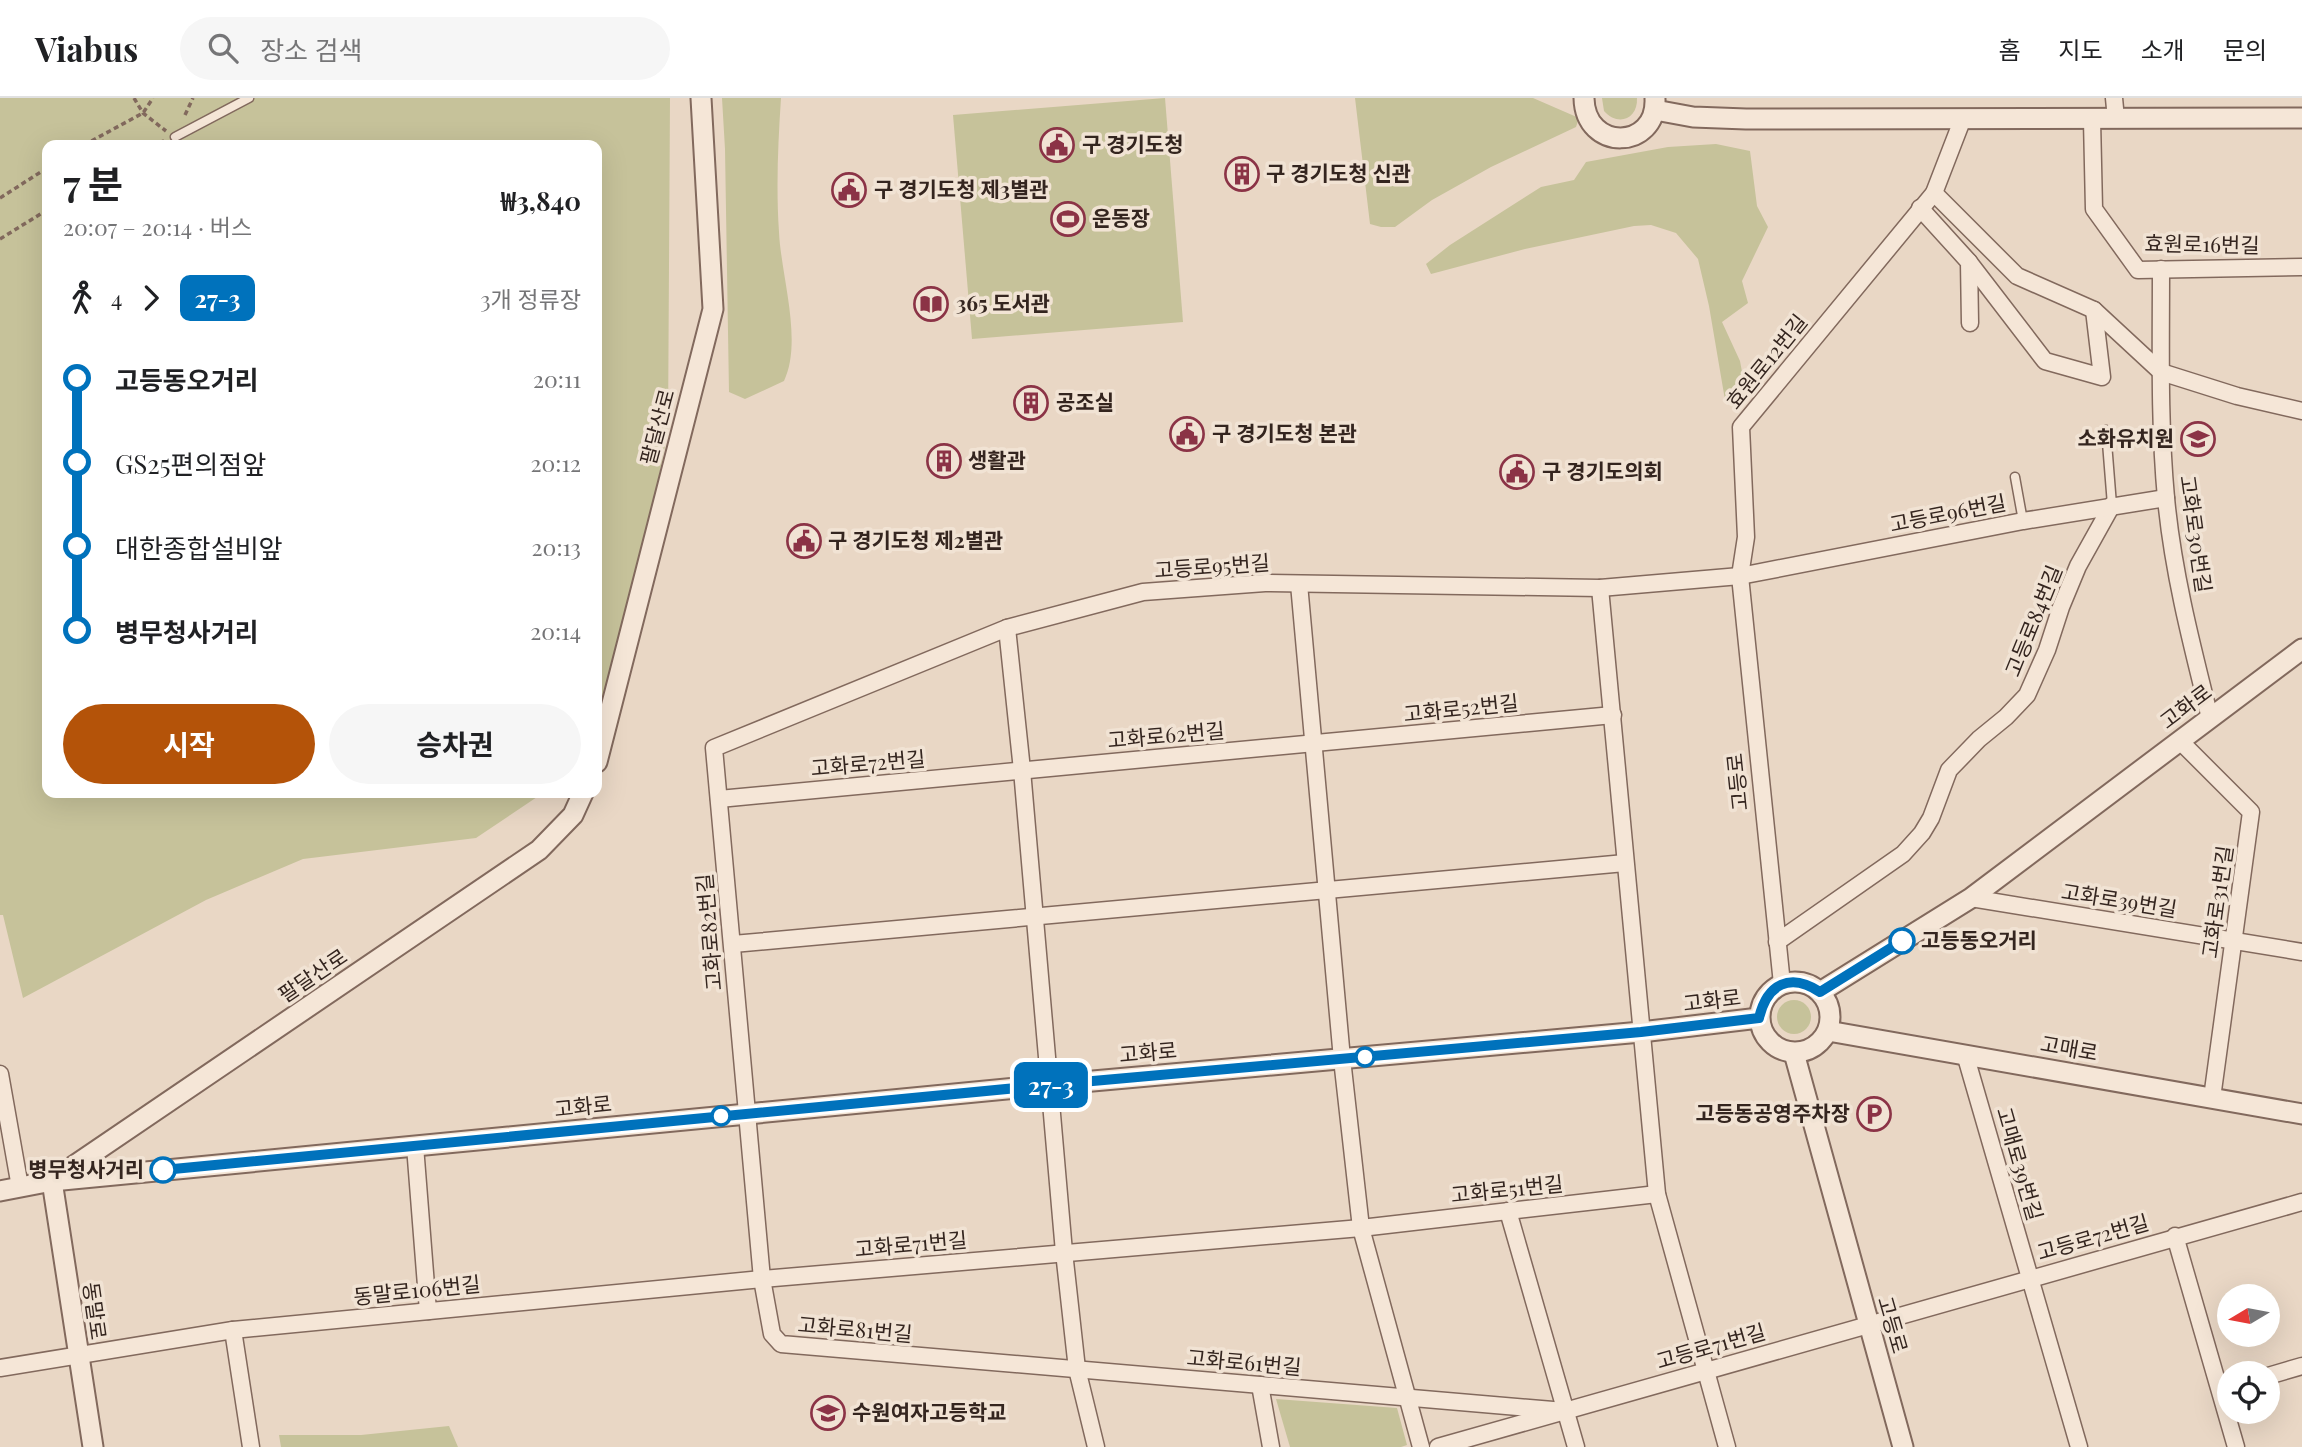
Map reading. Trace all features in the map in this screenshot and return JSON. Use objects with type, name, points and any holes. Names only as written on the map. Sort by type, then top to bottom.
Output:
[{"type":"street","name":"팔달산로","points":[[602,742],[713,309],[701,98]]},
{"type":"street","points":[[1584,98],[1588,120],[1596,129],[1617,138],[1639,133],[1648,125],[1655,104],[1693,117],[1746,119],[2302,118]]},
{"type":"street","points":[[2114,98],[2116,119]]},
{"type":"street","name":"효원로12번길","points":[[1740,576],[1746,537],[1741,427],[1934,192],[1963,118]]},
{"type":"street","name":"효원로16번길","points":[[2092,120],[2094,209],[2138,270],[2302,267]]},
{"type":"street","points":[[1934,192],[2017,276],[2094,310],[2161,372],[2237,396],[2302,411]]},
{"type":"street","points":[[1920,208],[1969,261],[2045,361],[2102,377],[2094,310]]},
{"type":"street","points":[[1969,261],[1970,323]]},
{"type":"street","name":"고화로30번길","points":[[2161,269],[2161,372],[2166,498],[2184,615],[2210,718]]},
{"type":"street","name":"고등로96번길","points":[[1740,576],[2024,521],[2166,498]]},
{"type":"street","name":"고등로84번길","points":[[1777,942],[1903,854],[1922,833],[1931,818],[1949,770],[2027,695],[2048,650],[2061,607],[2078,566],[2112,505]]},
{"type":"street","name":"고등로95번길","points":[[714,748],[1007,628],[1143,592],[1265,583],[1600,588],[1740,576]]},
{"type":"street","name":"고등로","points":[[1740,576],[1782,984]]},
{"type":"street","points":[[1299,584],[1342,1059],[1361,1228],[1420,1447]]},
{"type":"street","points":[[1600,588],[1657,1194],[1727,1447]]},
{"type":"street","points":[[1007,628],[1064,1252],[1077,1370],[1096,1447]]},
{"type":"street","name":"고화로","points":[[1820,992],[1971,898],[2302,649]]},
{"type":"street","name":"고화로52번길","points":[[1313,744],[1613,715]]},
{"type":"street","name":"고화로31번길","points":[[2180,741],[2251,812],[2212,1098]]},
{"type":"street","name":"고화로62번길","points":[[1022,770],[1313,744]]},
{"type":"street","name":"고화로82번길","points":[[714,748],[746,1114]]},
{"type":"street","name":"고화로72번길","points":[[719,799],[1022,770]]},
{"type":"street","name":"팔달산로","points":[[52,1181],[539,850],[573,815],[581,798]]},
{"type":"street","points":[[733,944],[1625,863]]},
{"type":"street","name":"고화로39번길","points":[[1971,898],[2302,952]]},
{"type":"street","points":[[1796,982],[1809,985],[1820,992],[1828,1004],[1830,1018],[1828,1031],[1820,1043],[1808,1050],[1794,1053],[1781,1050],[1769,1042],[1759,1018],[1763,1003],[1770,992],[1782,984],[1796,982]]},
{"type":"street","name":"고화로","points":[[10,1189],[52,1181],[1048,1085],[1641,1032],[1759,1018]]},
{"type":"street","name":"고매로","points":[[1828,1031],[2302,1114]]},
{"type":"street","name":"고등로","points":[[1794,1053],[1903,1447]]},
{"type":"street","name":"고매로39번길","points":[[1965,1054],[2079,1447]]},
{"type":"street","points":[[0,1074],[10,1189]]},
{"type":"street","name":"고화로81번길","points":[[746,1114],[762,1279],[772,1334],[780,1344],[1077,1370]]},
{"type":"street","points":[[415,1146],[428,1311]]},
{"type":"street","name":"동말로","points":[[52,1181],[93,1447]]},
{"type":"street","name":"고화로51번길","points":[[1361,1228],[1657,1194]]},
{"type":"street","points":[[2175,1236],[2302,1202]]},
{"type":"street","points":[[1508,1211],[1576,1447]]},
{"type":"street","points":[[1064,1252],[1361,1228]]},
{"type":"street","name":"고등로72번길","points":[[1868,1324],[2175,1236],[2217,1364]]},
{"type":"street","name":"고화로71번길","points":[[762,1279],[1064,1252]]},
{"type":"street","name":"동말로106번길","points":[[0,1368],[233,1330],[762,1279]]},
{"type":"street","name":"고등로71번길","points":[[1438,1447],[1868,1324]]},
{"type":"street","points":[[233,1330],[251,1447]]},
{"type":"street","points":[[2280,1372],[2302,1366]]},
{"type":"street","name":"고화로61번길","points":[[1077,1370],[1565,1411]]},
{"type":"street","points":[[1260,1385],[1271,1447]]},
{"type":"street","name":"고등로72번길","points":[[2232,1424],[2236,1447]]},
{"type":"lane","points":[[175,137],[249,98]]},
{"type":"lane","points":[[2106,430],[2112,505]]},
{"type":"lane","points":[[2015,477],[2024,521]]},
{"type":"path","points":[[134,98],[143,113],[175,137]]},
{"type":"path","points":[[93,140],[143,113],[153,98]]},
{"type":"path","points":[[0,198],[42,171]]},
{"type":"path","points":[[0,239],[42,213]]},
{"type":"shaded area","points":[[0,98],[670,98],[668,431],[628,629],[602,699],[602,140],[42,140],[42,798],[536,798],[476,838],[303,859],[206,900],[23,998],[3,915],[0,915]]},
{"type":"shaded area","points":[[722,98],[781,98],[778,215],[792,347],[784,381],[745,399],[729,392]]},
{"type":"shaded area","name":"운동장","points":[[1165,98],[1183,322],[972,339],[953,115]]},
{"type":"shaded area","points":[[1355,98],[1533,98],[1579,118],[1576,127],[1491,167],[1432,200],[1395,227],[1381,227],[1370,224]]},
{"type":"shaded area","points":[[1602,98],[1637,98],[1631,116],[1615,119],[1604,111]]},
{"type":"shaded area","points":[[1716,144],[1750,151],[1757,206],[1768,227],[1742,281],[1748,303],[1722,322],[1740,361],[1745,388],[1735,409],[1725,400],[1698,259],[1676,233],[1651,225],[1634,226],[1525,249],[1431,274],[1426,264],[1450,245],[1541,187],[1574,180],[1586,162],[1668,147]]},
{"type":"shaded area","points":[[1794,1000],[1806,1005],[1811,1017],[1806,1029],[1794,1034],[1782,1029],[1777,1017],[1782,1005]]},
{"type":"shaded area","points":[[1276,1399],[1397,1408],[1407,1445],[1290,1447]]},
{"type":"shaded area","points":[[449,1426],[458,1447],[281,1447],[279,1435],[361,1435]]},
{"type":"bus line","name":"27-3","points":[[163,1170],[1048,1085],[1641,1032],[1759,1018],[1763,1003],[1770,992],[1782,984],[1796,982],[1809,985],[1820,992],[1902,941]]},
{"type":"place","name":"구 경기도청","points":[[1057,145]]},
{"type":"place","name":"구 경기도청 신관","points":[[1242,174]]},
{"type":"place","name":"구 경기도청 제3별관","points":[[849,190]]},
{"type":"place","name":"운동장","points":[[1068,219]]},
{"type":"place","name":"365 도서관","points":[[931,304]]},
{"type":"place","name":"공조실","points":[[1031,403]]},
{"type":"place","name":"구 경기도청 본관","points":[[1187,434]]},
{"type":"place","name":"소화유치원","points":[[2198,439]]},
{"type":"place","name":"생활관","points":[[944,461]]},
{"type":"place","name":"구 경기도의회","points":[[1517,472]]},
{"type":"place","name":"구 경기도청 제2별관","points":[[804,541]]},
{"type":"place","name":"고등동오거리","points":[[1902,941]]},
{"type":"place","name":"고등동공영주차장","points":[[1874,1114]]},
{"type":"place","name":"병무청사거리","points":[[163,1170]]},
{"type":"place","name":"수원여자고등학교","points":[[828,1413]]}]
